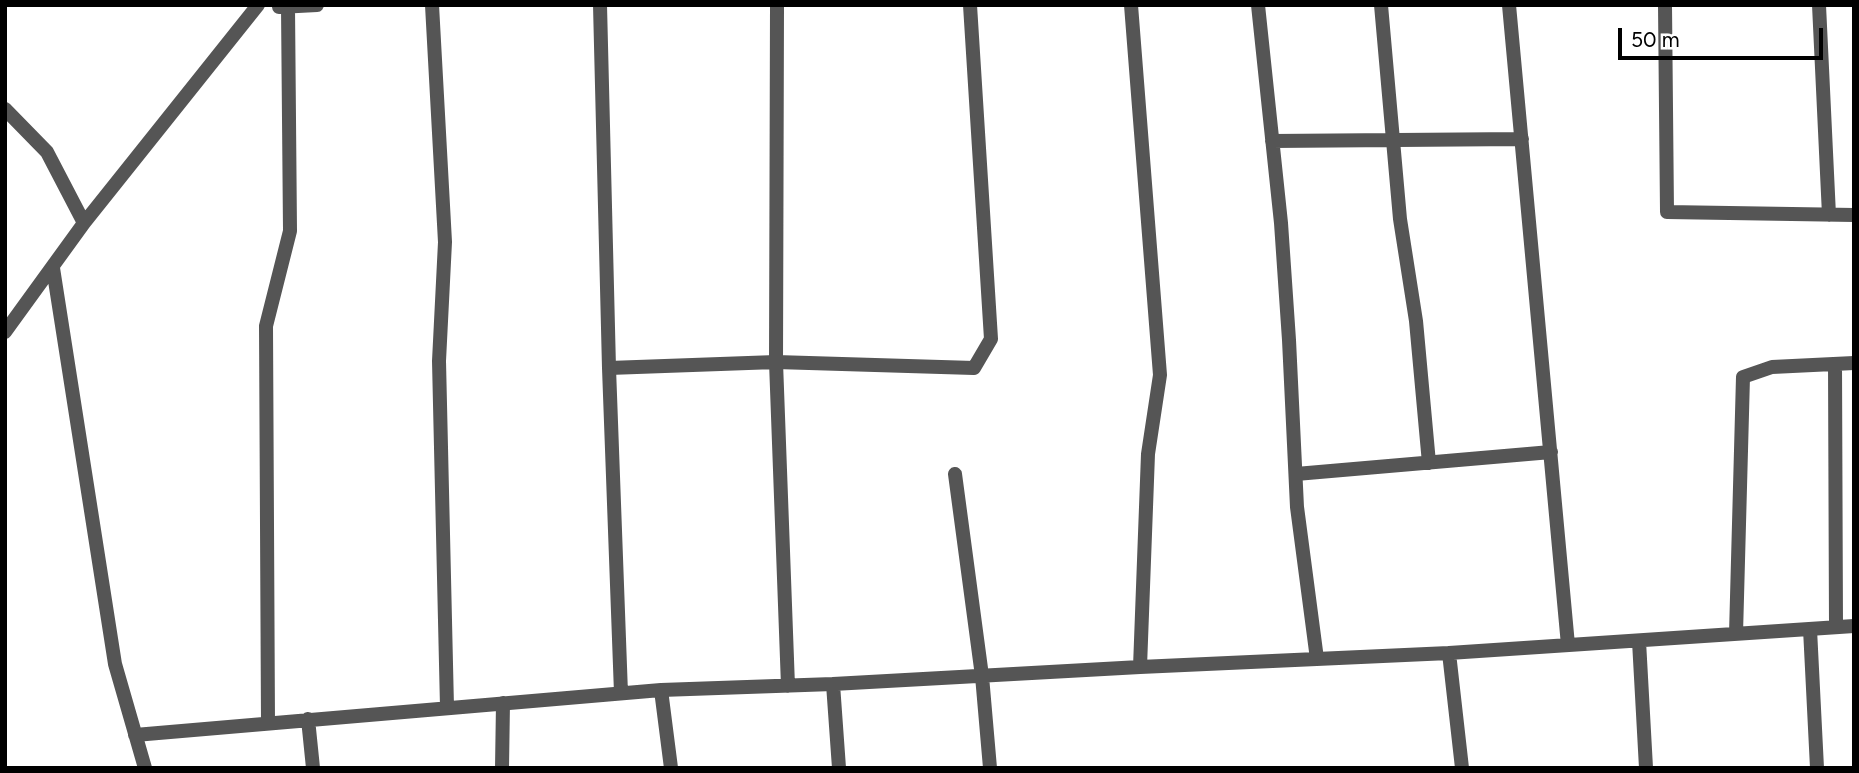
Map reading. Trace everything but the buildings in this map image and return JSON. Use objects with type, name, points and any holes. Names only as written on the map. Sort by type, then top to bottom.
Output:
[{"type":"street","points":[[5,332],[84,223],[257,7],[317,5]]},
{"type":"street","points":[[432,5],[445,243],[439,361],[447,707]]},
{"type":"street","points":[[600,5],[621,693]]},
{"type":"street","points":[[777,5],[776,362],[789,686]]},
{"type":"street","points":[[609,368],[776,362],[974,368],[991,339],[970,5]]},
{"type":"street","points":[[1131,5],[1160,375],[1148,454],[1140,667]]},
{"type":"street","points":[[1258,5],[1289,327],[1297,507],[1317,659]]},
{"type":"street","points":[[1381,5],[1401,219],[1416,321],[1429,463]]},
{"type":"street","points":[[1510,5],[1568,645]]},
{"type":"street","points":[[1665,5],[1667,212],[1854,215]]},
{"type":"street","points":[[1819,5],[1829,215]]},
{"type":"street","points":[[268,723],[266,326],[290,231],[284,6]]},
{"type":"street","points":[[5,109],[47,152],[84,223]]},
{"type":"street","points":[[1272,141],[1522,139]]},
{"type":"street","points":[[53,268],[115,664],[145,768]]},
{"type":"street","points":[[5,306],[16,317]]},
{"type":"street","points":[[1736,634],[1743,377],[1772,368],[1854,363]]},
{"type":"street","points":[[1836,364],[1836,628]]},
{"type":"street","points":[[1296,474],[1551,452]]},
{"type":"street","points":[[955,474],[982,676],[990,768]]},
{"type":"street","points":[[135,735],[661,690],[1449,653],[1854,626]]},
{"type":"street","points":[[1810,629],[1817,768]]},
{"type":"street","points":[[1639,640],[1646,768]]},
{"type":"street","points":[[1449,653],[1462,768]]},
{"type":"street","points":[[833,684],[839,768]]},
{"type":"street","points":[[661,690],[671,768]]},
{"type":"street","points":[[502,768],[503,703]]},
{"type":"street","points":[[308,719],[313,768]]}]
